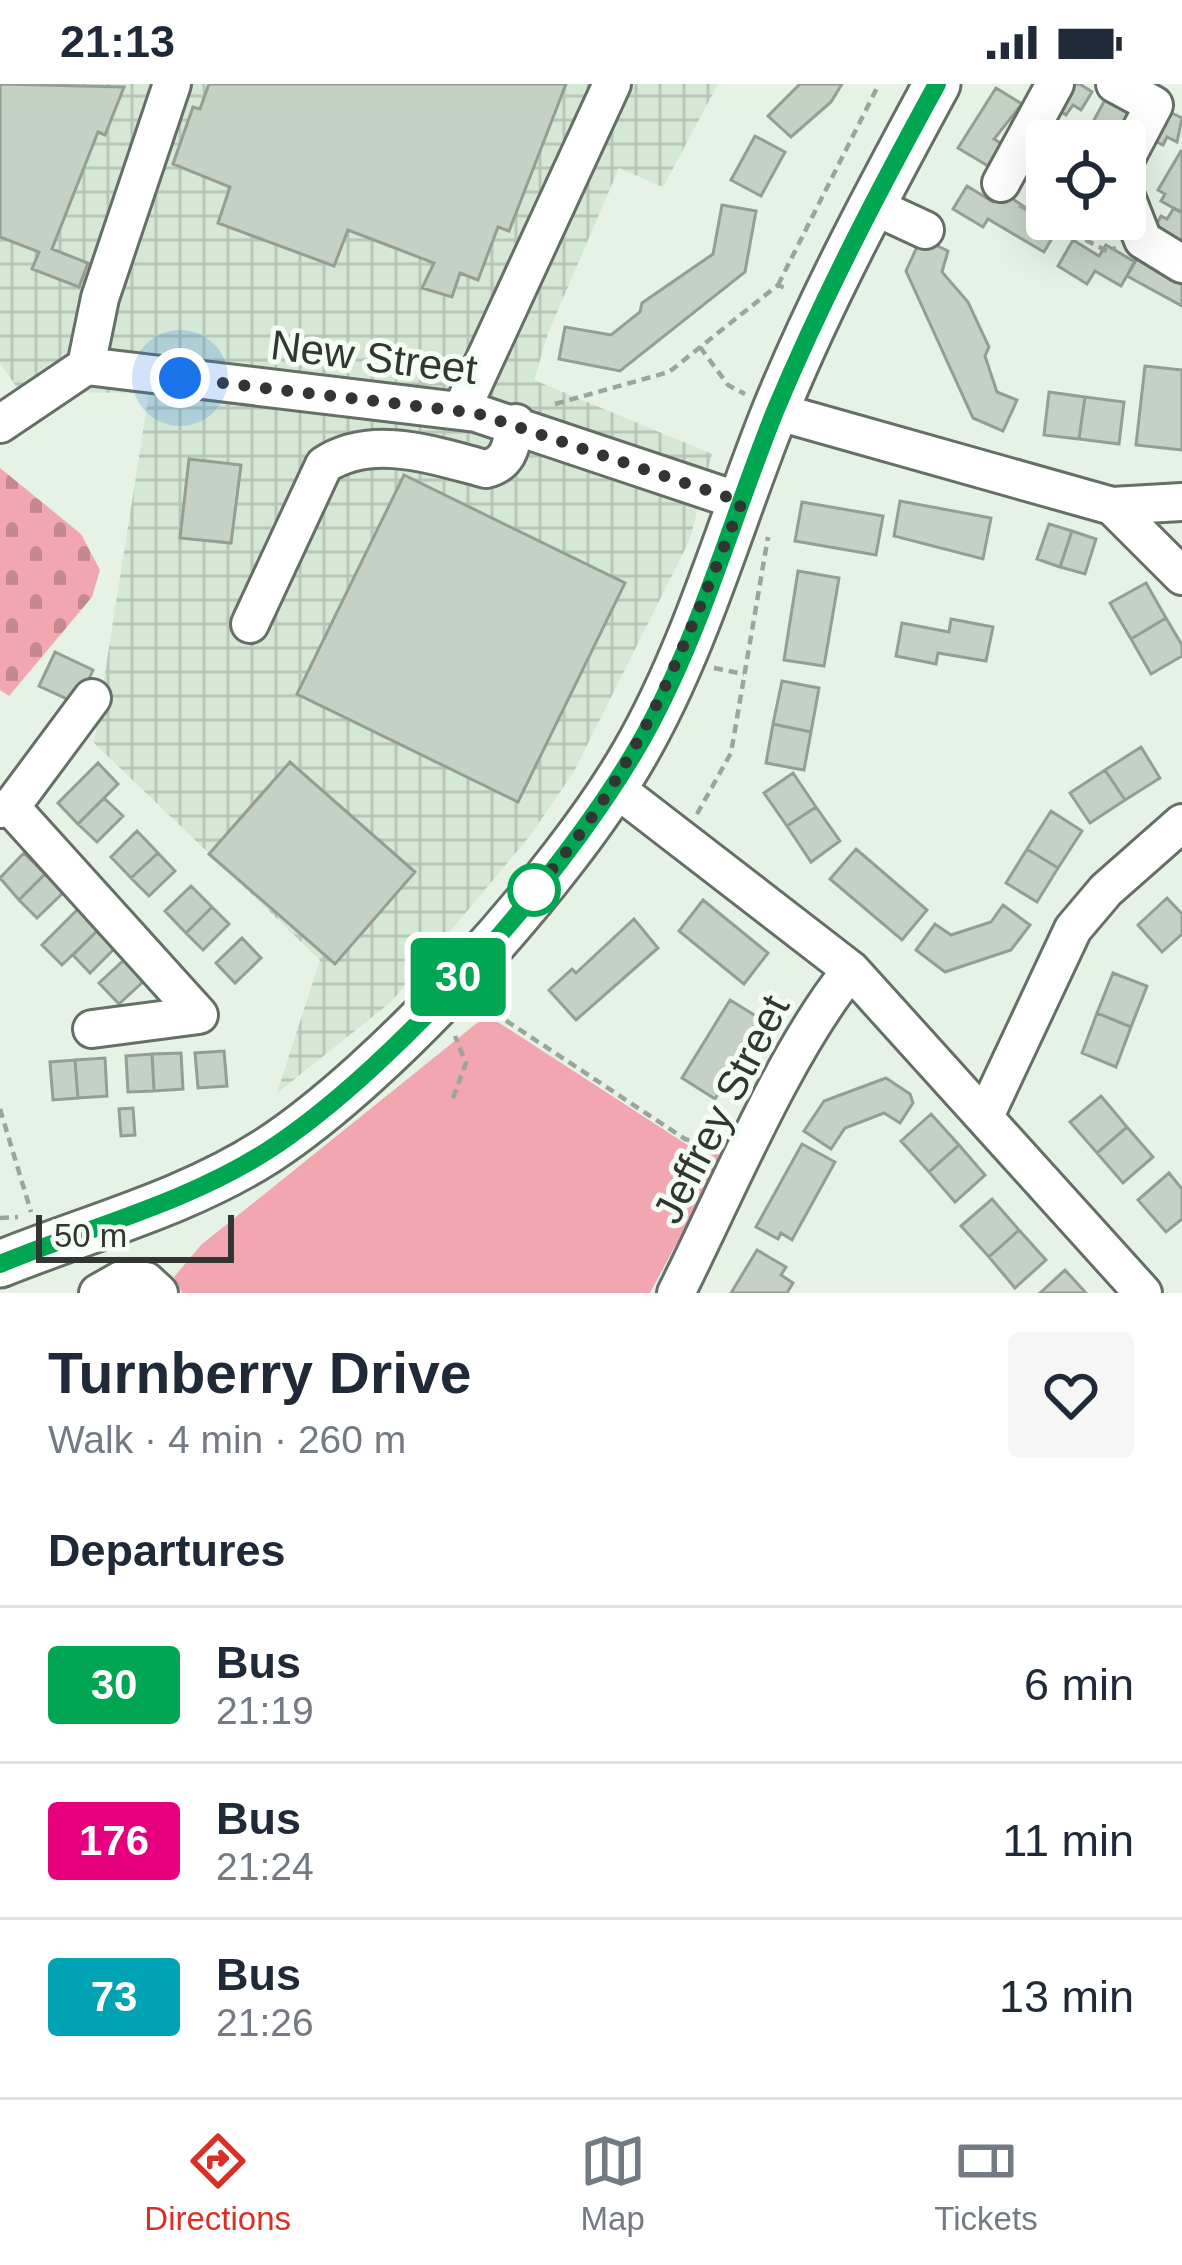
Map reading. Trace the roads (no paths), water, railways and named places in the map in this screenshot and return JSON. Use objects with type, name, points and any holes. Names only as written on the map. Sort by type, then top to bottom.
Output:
[{"type":"main road","points":[[0,1264],[202,1188],[269,1150],[339,1095],[484,949],[614,787],[656,715],[755,517],[776,411],[871,206],[937,84]]},
{"type":"main road","points":[[0,1238],[63,1239]]},
{"type":"street","points":[[0,424],[86,366],[100,298],[172,84]]},
{"type":"street","points":[[460,411],[612,84]]},
{"type":"street","points":[[1001,183],[1054,84]]},
{"type":"street","points":[[1115,84],[1154,105],[1146,120]]},
{"type":"street","points":[[871,206],[925,230]]},
{"type":"street","points":[[1143,240],[1182,264]]},
{"type":"street","name":"New Street","points":[[86,366],[460,411],[516,423],[755,517]]},
{"type":"street","points":[[776,411],[1112,506],[1182,502]]},
{"type":"street","points":[[250,624],[324,465],[340,454],[399,448],[486,469],[500,465],[510,454],[516,423]]},
{"type":"street","points":[[1112,506],[1182,576]]},
{"type":"street","points":[[92,698],[6,808],[199,1015],[92,1029]]},
{"type":"street","points":[[614,787],[851,970],[1143,1293]]},
{"type":"street","points":[[986,1114],[1073,929],[1106,890],[1182,823]]},
{"type":"street","name":"Jeffrey Street","points":[[676,1293],[831,994],[851,970]]},
{"type":"street","points":[[98,1293],[122,1280],[152,1287]]}]
